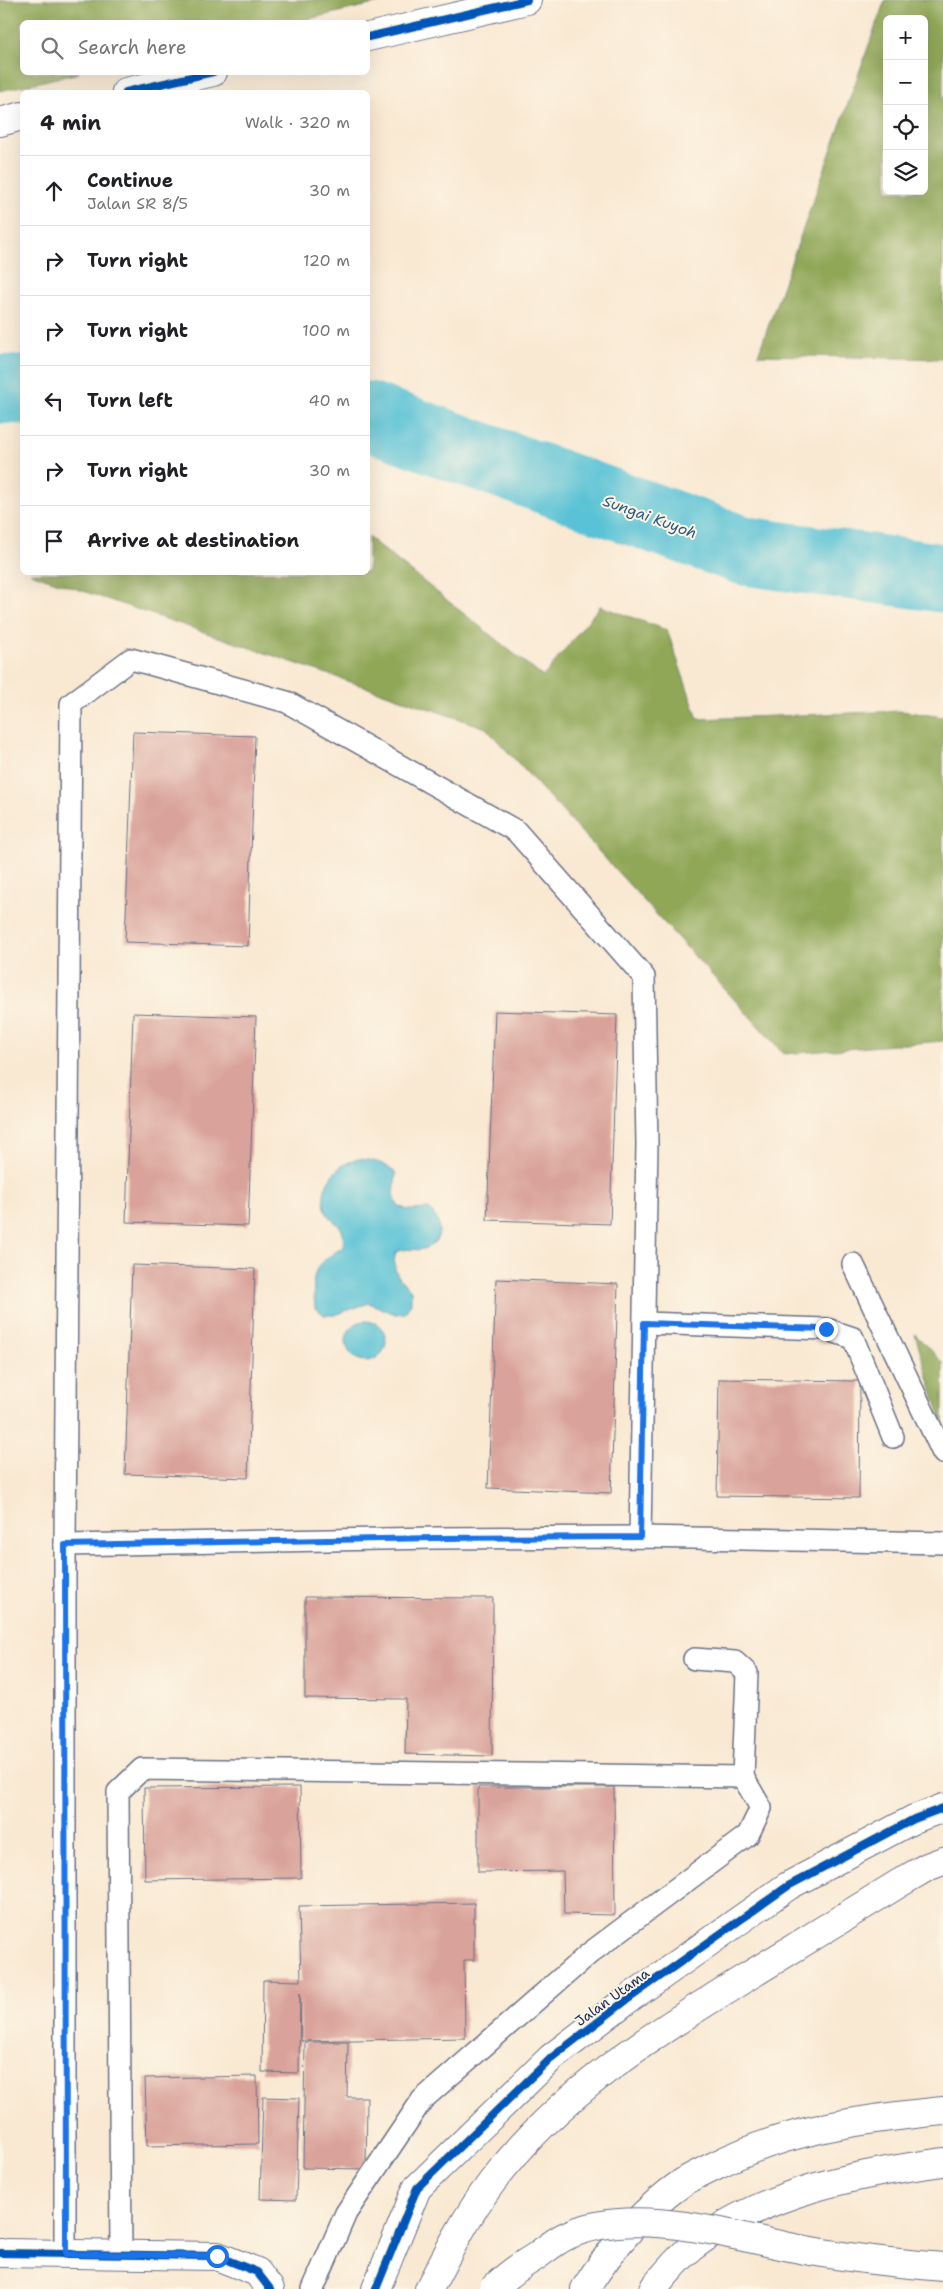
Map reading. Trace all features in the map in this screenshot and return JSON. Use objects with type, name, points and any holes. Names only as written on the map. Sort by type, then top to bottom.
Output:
[{"type":"main road","points":[[370,37],[527,0]]},
{"type":"main road","points":[[135,90],[200,75]]},
{"type":"main road","points":[[0,122],[20,117]]},
{"type":"main road","name":"Jalan Utama","points":[[376,2289],[417,2188],[550,2058],[624,2002],[788,1886],[905,1823],[943,1808]]},
{"type":"main road","points":[[429,2289],[456,2238],[491,2182],[515,2153],[544,2124],[598,2076],[675,2021],[926,1867],[943,1861]]},
{"type":"main road","points":[[585,2289],[618,2244],[651,2209],[682,2183],[726,2160],[772,2140],[810,2130],[866,2119],[943,2110]]},
{"type":"main road","points":[[653,2289],[690,2248],[734,2218],[833,2181],[892,2169],[943,2162]]},
{"type":"main road","points":[[493,2289],[522,2265],[566,2236],[592,2228],[620,2224],[664,2223],[802,2250],[943,2267]]},
{"type":"main road","points":[[0,2253],[217,2256],[257,2272],[270,2289]]},
{"type":"lane","points":[[66,2254],[65,1545],[71,704],[131,658],[287,702],[516,831],[644,977],[647,1144],[640,1537]]},
{"type":"lane","points":[[853,1264],[943,1453]]},
{"type":"lane","points":[[644,1323],[826,1329],[853,1338],[892,1437]]},
{"type":"lane","points":[[65,1545],[435,1538],[640,1537],[943,1543]]},
{"type":"lane","points":[[313,2289],[346,2213],[422,2100],[590,1953],[748,1835],[761,1808],[743,1777],[747,1673],[735,1662],[694,1659]]},
{"type":"lane","points":[[122,2255],[118,1792],[142,1769],[743,1777]]},
{"type":"green space","points":[[0,0],[392,0],[304,20],[20,20],[20,75],[70,75],[0,91]]},
{"type":"green space","points":[[885,0],[943,0],[943,359],[758,355]]},
{"type":"green space","points":[[370,539],[543,677],[600,606],[667,630],[698,719],[902,711],[943,717],[943,1041],[784,1054],[486,728],[36,575],[370,575]]},
{"type":"green space","points":[[915,1334],[943,1362],[943,1427]]},
{"type":"water","points":[[359,1159],[379,1163],[396,1173],[394,1196],[398,1206],[408,1210],[429,1209],[434,1214],[439,1226],[438,1237],[430,1246],[423,1249],[396,1252],[395,1268],[402,1281],[411,1290],[411,1303],[405,1313],[395,1314],[369,1303],[334,1315],[324,1315],[315,1307],[313,1284],[316,1270],[325,1259],[343,1247],[341,1228],[326,1211],[324,1193],[326,1185],[343,1165]]},
{"type":"water","points":[[362,1321],[370,1321],[377,1324],[383,1330],[386,1341],[383,1352],[377,1358],[370,1361],[362,1361],[355,1358],[349,1352],[346,1345],[346,1337],[349,1330],[355,1324]]},
{"type":"building","points":[[133,732],[255,736],[248,946],[125,942]]},
{"type":"building","points":[[495,1011],[617,1015],[610,1224],[487,1220]]},
{"type":"building","points":[[133,1013],[256,1017],[248,1226],[126,1222]]},
{"type":"building","points":[[132,1265],[255,1269],[248,1478],[125,1474]]},
{"type":"building","points":[[496,1279],[618,1284],[611,1493],[488,1488]]},
{"type":"building","points":[[719,1379],[860,1381],[859,1498],[717,1496]]},
{"type":"building","points":[[305,1597],[493,1598],[492,1756],[405,1754],[406,1699],[305,1698]]},
{"type":"building","points":[[300,1787],[301,1878],[145,1880],[144,1788]]},
{"type":"building","points":[[478,1787],[614,1787],[615,1915],[564,1914],[563,1871],[478,1872]]},
{"type":"building","points":[[474,1903],[474,1960],[464,1960],[465,2038],[301,2041],[300,1993],[299,2073],[262,2072],[263,1980],[301,1981],[299,1906]]},
{"type":"building","points":[[305,2042],[348,2042],[347,2097],[367,2097],[366,2169],[303,2168]]},
{"type":"building","points":[[257,2076],[258,2144],[147,2146],[145,2078]]},
{"type":"building","points":[[263,2097],[299,2098],[296,2200],[260,2199]]},
{"type":"waterway","name":"Sungai Kuyoh","points":[[0,389],[20,390]]},
{"type":"waterway","name":"Sungai Kuyoh","points":[[370,417],[745,551],[943,578]]},
{"type":"cycle path","points":[[370,37],[527,0]]},
{"type":"cycle path","points":[[135,90],[200,75]]},
{"type":"cycle path","points":[[376,2289],[417,2188],[551,2058],[624,2002],[788,1886],[914,1819],[943,1808]]},
{"type":"cycle path","points":[[0,2253],[217,2256],[257,2272],[270,2289]]},
{"type":"route","points":[[217,2256],[66,2254],[65,1545],[435,1538],[640,1537],[644,1323],[826,1329]]}]
